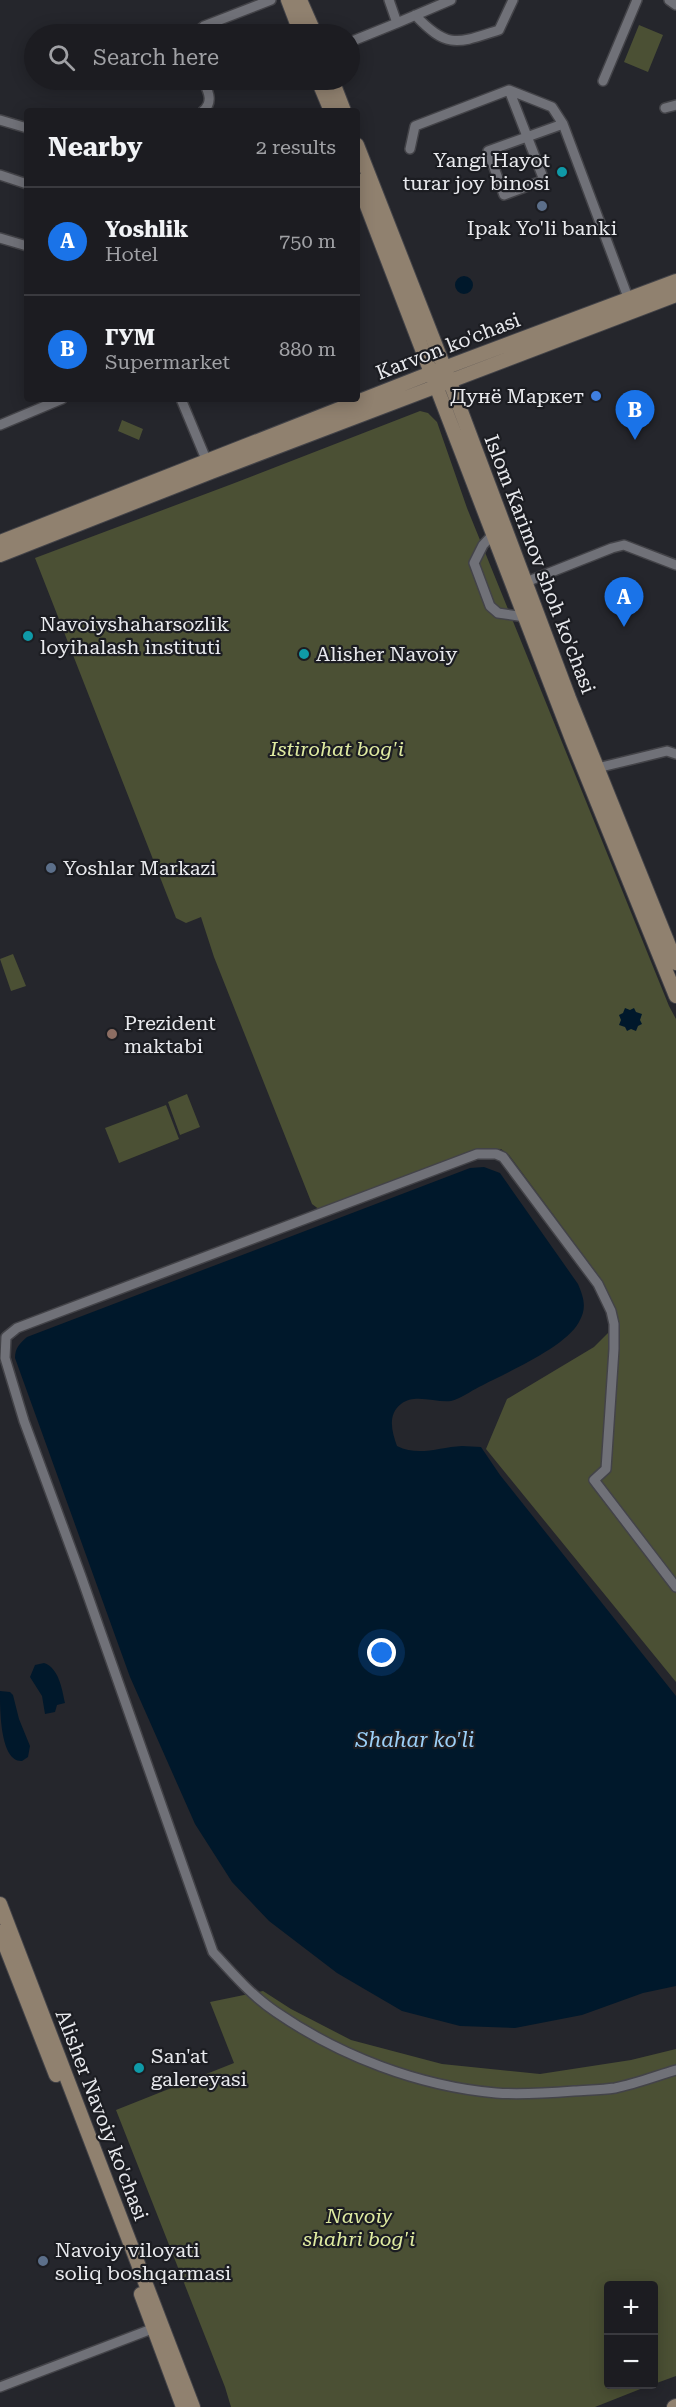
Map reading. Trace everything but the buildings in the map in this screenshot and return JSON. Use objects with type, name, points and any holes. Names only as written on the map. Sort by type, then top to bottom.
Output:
[{"type":"main road","points":[[288,0],[297,24]]},
{"type":"main road","points":[[300,0],[311,24]]},
{"type":"main road","points":[[322,90],[330,108]]},
{"type":"main road","points":[[336,90],[343,108]]},
{"type":"main road","name":"Islom Karimov shoh ko'chasi","points":[[360,153],[445,368],[597,768],[676,963]]},
{"type":"main road","name":"Islom Karimov shoh ko'chasi","points":[[360,188],[573,742],[676,996]]},
{"type":"main road","name":"Karvon ko'chasi","points":[[0,542],[208,466],[431,373],[676,281]]},
{"type":"main road","points":[[0,555],[208,466],[436,388],[676,295]]},
{"type":"main road","name":"Alisher Navoiy ko'chasi","points":[[0,1904],[48,2041],[158,2326],[194,2407]]},
{"type":"main road","name":"Alisher Navoiy ko'chasi","points":[[0,1932],[48,2041]]},
{"type":"main road","name":"Alisher Navoiy ko'chasi","points":[[158,2326],[183,2407]]},
{"type":"street","points":[[209,24],[271,0]]},
{"type":"street","points":[[389,0],[398,23]]},
{"type":"street","points":[[360,38],[452,0]]},
{"type":"street","points":[[415,15],[433,34],[460,43],[499,30],[513,0]]},
{"type":"street","points":[[603,81],[636,0]]},
{"type":"street","points":[[669,0],[676,5]]},
{"type":"street","points":[[206,108],[210,101],[207,90]]},
{"type":"street","points":[[509,90],[528,136],[544,180],[504,195],[488,152],[528,136],[563,124]]},
{"type":"street","points":[[410,149],[415,126],[509,90],[552,106],[563,124],[629,300]]},
{"type":"street","points":[[664,108],[676,105]]},
{"type":"street","points":[[0,120],[24,127]]},
{"type":"street","points":[[0,175],[24,183]]},
{"type":"street","points":[[0,238],[24,245]]},
{"type":"street","points":[[0,424],[55,402]]},
{"type":"street","points":[[182,402],[208,466]]},
{"type":"street","points":[[504,523],[483,545],[474,563],[490,606],[498,614],[525,617]]},
{"type":"street","points":[[526,582],[624,545],[676,565]]},
{"type":"street","points":[[597,768],[668,751],[676,754]]},
{"type":"street","points":[[676,1587],[594,1480],[606,1469],[614,1349],[614,1324],[611,1311],[598,1284],[581,1260],[503,1157],[496,1154],[477,1154],[382,1188],[17,1328],[6,1337],[5,1358],[24,1421],[81,1575],[213,1952],[234,1976],[274,2011],[316,2038],[414,2077],[452,2087],[497,2093],[536,2094],[615,2088],[676,2070]]},
{"type":"street","points":[[0,2387],[158,2326]]},
{"type":"green space","points":[[639,25],[663,35],[648,72],[624,62]]},
{"type":"green space","name":"Istirohat bog'i","points":[[420,411],[428,413],[437,422],[467,508],[676,1019],[676,1682],[486,1449],[507,1399],[594,1347],[618,1323],[616,1312],[601,1279],[509,1155],[501,1149],[485,1149],[320,1210],[312,1204],[214,957],[201,917],[186,923],[176,918],[35,558]]},
{"type":"green space","points":[[122,420],[143,429],[139,440],[118,431]]},
{"type":"green space","points":[[13,954],[26,986],[11,991],[0,959]]},
{"type":"green space","points":[[187,1094],[200,1127],[180,1135],[168,1102]]},
{"type":"green space","points":[[166,1105],[179,1139],[119,1163],[105,1128]]},
{"type":"green space","name":"Navoiy shahri bog'i","points":[[263,1991],[291,2009],[351,2040],[442,2064],[540,2074],[631,2060],[676,2049],[676,2376],[658,2383],[658,2281],[604,2281],[604,2389],[640,2389],[595,2407],[231,2407],[116,2110],[234,2063],[210,2002]]},
{"type":"water","points":[[464,276],[470,279],[473,285],[470,291],[464,294],[458,291],[455,285],[458,279]]},
{"type":"water","points":[[625,1008],[630,1010],[634,1008],[636,1012],[642,1014],[640,1020],[642,1024],[636,1031],[631,1029],[627,1031],[625,1027],[619,1025],[621,1020],[619,1015]]},
{"type":"water","name":"Shahar ko'li","points":[[484,1167],[500,1173],[578,1284],[583,1298],[583,1312],[572,1332],[561,1341],[462,1397],[451,1401],[413,1399],[401,1404],[392,1418],[392,1429],[397,1446],[413,1451],[462,1446],[481,1447],[500,1475],[676,1696],[676,1986],[643,1993],[582,2015],[515,2028],[460,2026],[402,2011],[337,1973],[269,1921],[232,1882],[195,1824],[130,1677],[15,1358],[18,1346],[27,1337],[470,1168]]},
{"type":"water","points":[[44,1663],[56,1674],[65,1703],[57,1705],[55,1712],[45,1714],[42,1696],[30,1677],[35,1665]]},
{"type":"water","points":[[0,1691],[10,1692],[13,1695],[19,1719],[30,1746],[28,1757],[22,1761],[15,1759],[9,1753],[5,1744],[1,1722]]},
{"type":"place","name":"Yangi Hayot turar joy binosi","points":[[562,172]]},
{"type":"place","name":"Ipak Yo'li banki","points":[[542,206]]},
{"type":"place","name":"Дунё Маркет","points":[[596,396]]},
{"type":"place","name":"ГУМ","points":[[635,440]]},
{"type":"place","name":"Yoshlik","points":[[624,627]]},
{"type":"place","name":"Navoiyshaharsozlik loyihalash instituti","points":[[28,636]]},
{"type":"place","name":"Alisher Navoiy","points":[[304,654]]},
{"type":"place","name":"Yoshlar Markazi","points":[[51,868]]},
{"type":"place","name":"Prezident maktabi","points":[[112,1034]]},
{"type":"place","name":"San'at galereyasi","points":[[139,2068]]},
{"type":"place","name":"Navoiy viloyati soliq boshqarmasi","points":[[43,2261]]}]
